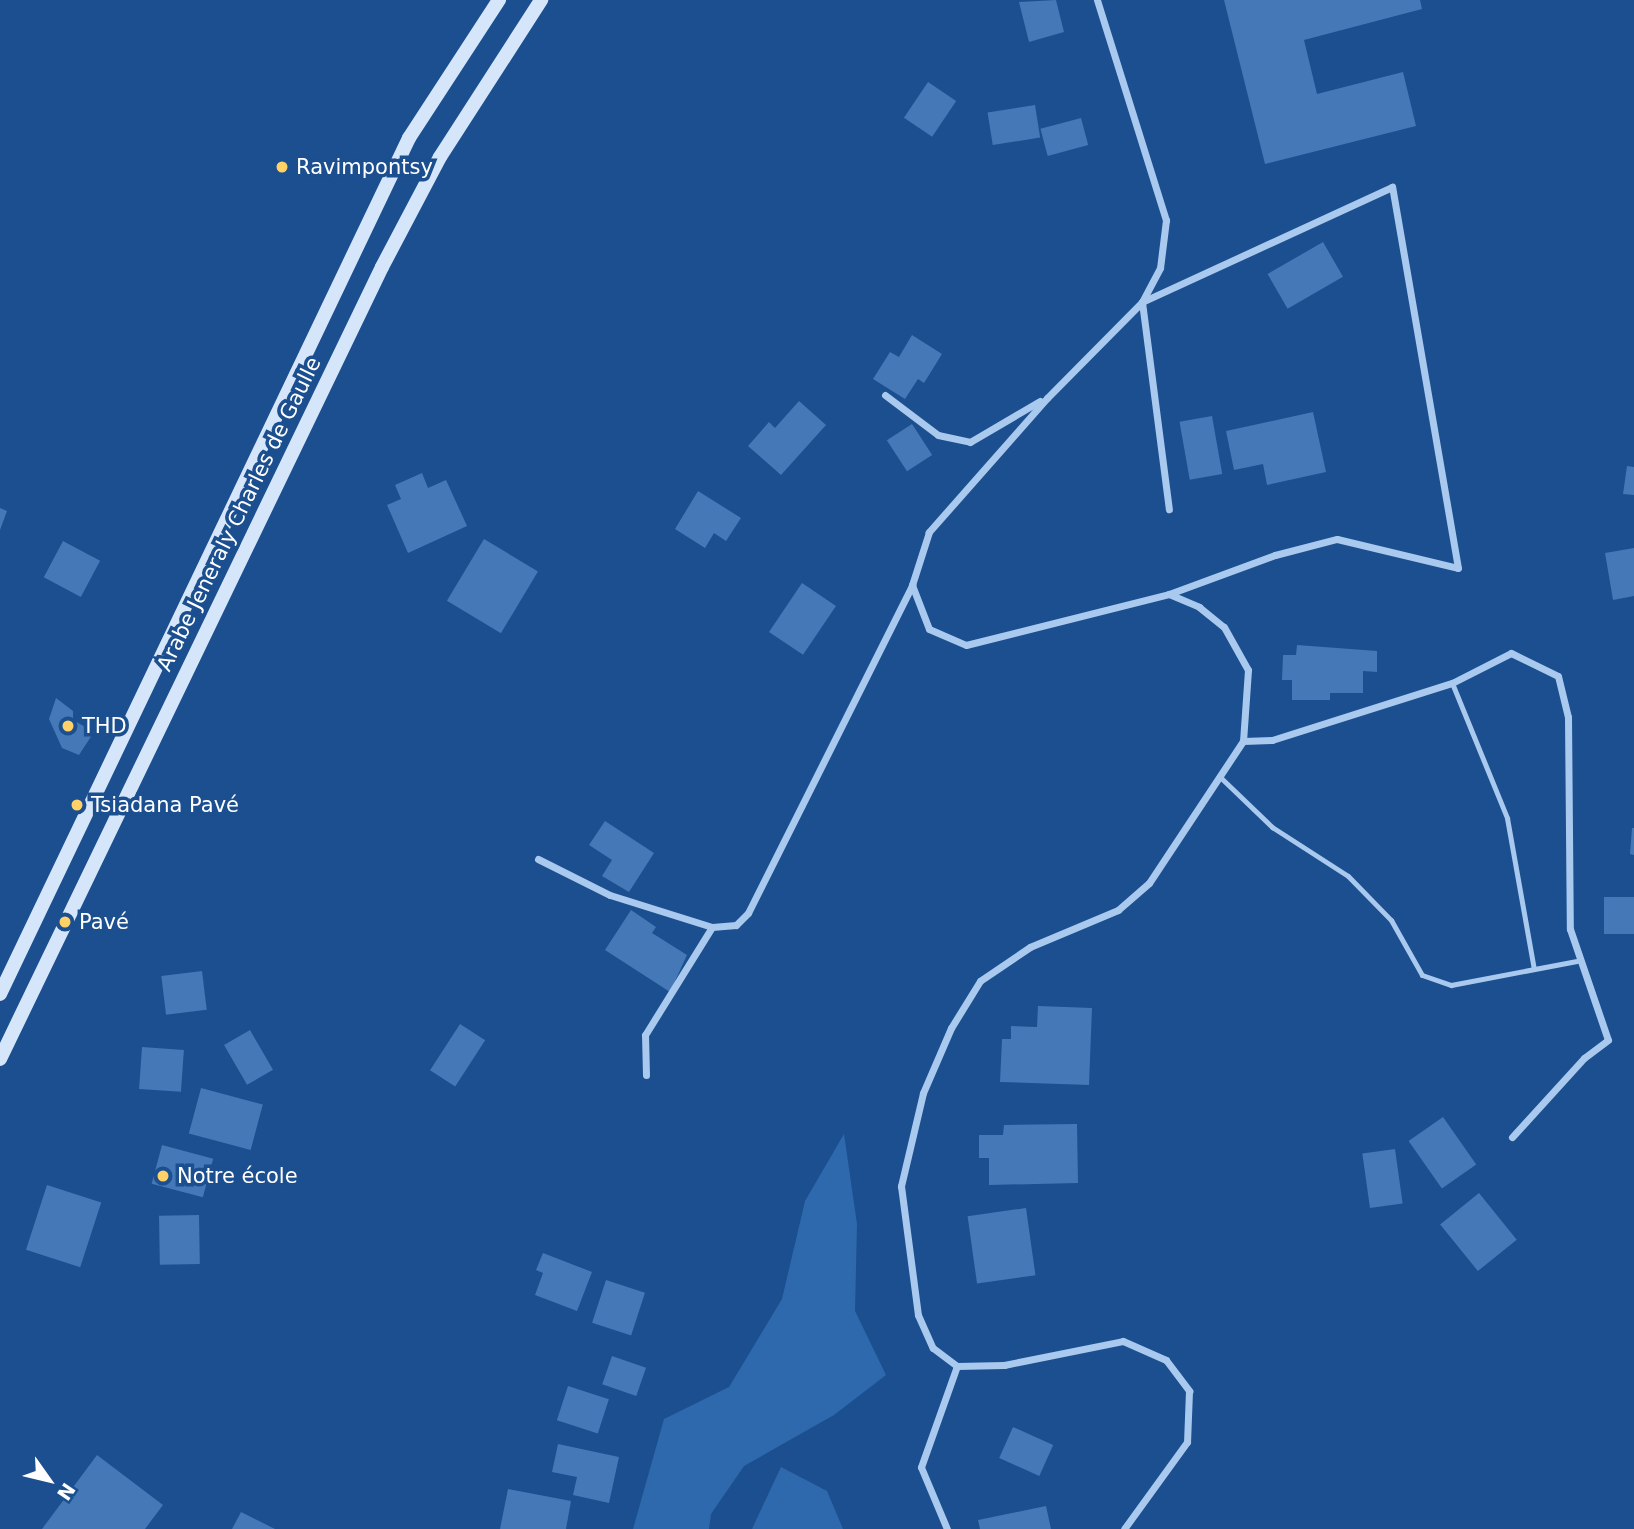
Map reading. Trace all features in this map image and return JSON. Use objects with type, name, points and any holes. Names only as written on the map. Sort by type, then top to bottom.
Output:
[{"type":"street","name":"Arabe Jeneraly Charles de Gaulle","points":[[0,995],[409,138],[499,0]]},
{"type":"street","name":"Arabe Jeneraly Charles de Gaulle","points":[[0,1059],[382,267],[440,158],[541,0]]},
{"type":"street","points":[[538,859],[610,895],[712,927],[736,925],[748,913],[912,585],[929,532],[1047,398],[1142,302],[1160,268],[1166,220],[1097,0]]},
{"type":"street","points":[[912,585],[929,629],[966,645],[1168,594],[1275,555],[1337,539],[1458,568],[1392,187],[1142,302]]},
{"type":"street","points":[[1142,302],[1169,509]]},
{"type":"street","points":[[885,395],[938,435],[970,442],[1047,398]]},
{"type":"street","points":[[1124,1529],[1186,1442],[1189,1391],[1166,1360],[1124,1341],[1004,1365],[957,1366],[933,1348],[918,1315],[901,1186],[923,1093],[951,1028],[980,981],[1030,947],[1118,910],[1149,883],[1243,741],[1248,670],[1224,628],[1199,607],[1168,594]]},
{"type":"street","points":[[1243,741],[1272,740],[1452,683],[1511,653],[1558,676],[1568,717],[1570,929],[1577,961],[1608,1040],[1584,1058],[1512,1137]]},
{"type":"street","points":[[646,1075],[645,1035],[712,927]]},
{"type":"street","points":[[947,1529],[921,1467],[957,1366]]},
{"type":"lane","points":[[1452,683],[1507,818],[1534,969]]},
{"type":"lane","points":[[1219,776],[1272,827],[1348,876],[1391,920],[1422,975],[1451,985],[1577,961]]},
{"type":"shaded area","points":[[844,1134],[857,1224],[855,1311],[886,1375],[834,1415],[744,1466],[711,1514],[709,1529],[633,1529],[664,1419],[729,1387],[782,1299],[805,1201]]},
{"type":"shaded area","points":[[781,1467],[827,1491],[843,1529],[752,1529]]},
{"type":"building","points":[[1056,0],[1064,32],[1029,42],[1019,2]]},
{"type":"building","points":[[1224,0],[1420,0],[1422,9],[1304,40],[1317,94],[1403,72],[1416,126],[1265,164]]},
{"type":"building","points":[[928,82],[956,101],[932,137],[904,118]]},
{"type":"building","points":[[1035,105],[1040,138],[993,145],[988,113]]},
{"type":"building","points":[[1081,118],[1088,145],[1048,156],[1040,129]]},
{"type":"building","points":[[1323,242],[1343,277],[1288,309],[1268,274]]},
{"type":"building","points":[[912,335],[942,354],[924,383],[918,379],[905,399],[873,379],[890,352],[899,357]]},
{"type":"building","points":[[799,401],[826,425],[781,475],[748,446],[769,422],[775,428]]},
{"type":"building","points":[[1313,412],[1326,472],[1267,485],[1263,464],[1234,470],[1226,431]]},
{"type":"building","points":[[1212,416],[1222,474],[1190,480],[1180,422]]},
{"type":"building","points":[[912,424],[932,455],[907,471],[887,440]]},
{"type":"building","points":[[1627,466],[1634,467],[1634,495],[1623,494]]},
{"type":"building","points":[[422,473],[428,488],[446,480],[467,526],[408,553],[387,505],[401,499],[395,485]]},
{"type":"building","points":[[698,491],[741,518],[726,541],[714,533],[705,548],[675,529]]},
{"type":"building","points":[[0,508],[7,511],[0,530]]},
{"type":"building","points":[[484,539],[538,571],[501,633],[447,601]]},
{"type":"building","points":[[63,541],[100,561],[81,597],[44,577]]},
{"type":"building","points":[[1634,548],[1634,596],[1613,600],[1605,553]]},
{"type":"building","points":[[802,583],[836,606],[803,655],[769,632]]},
{"type":"building","points":[[1297,645],[1377,651],[1377,672],[1363,671],[1363,693],[1330,693],[1330,700],[1292,700],[1292,680],[1282,680],[1283,655],[1296,655]]},
{"type":"building","name":"THD","points":[[56,698],[73,711],[73,720],[94,732],[79,755],[62,748],[49,719]]},
{"type":"building","points":[[605,821],[654,853],[629,892],[602,876],[612,860],[589,845]]},
{"type":"building","points":[[1634,828],[1634,855],[1630,854]]},
{"type":"building","points":[[1604,897],[1634,897],[1634,934],[1604,934]]},
{"type":"building","points":[[631,910],[656,927],[652,933],[687,955],[670,992],[605,950]]},
{"type":"building","points":[[202,971],[207,1010],[166,1015],[161,976]]},
{"type":"building","points":[[1038,1006],[1092,1008],[1089,1085],[1000,1082],[1002,1039],[1011,1039],[1011,1026],[1037,1027]]},
{"type":"building","points":[[460,1024],[485,1040],[455,1086],[430,1070]]},
{"type":"building","points":[[250,1030],[273,1070],[247,1085],[224,1045]]},
{"type":"building","points":[[142,1047],[184,1050],[181,1092],[139,1089]]},
{"type":"building","points":[[201,1088],[263,1105],[251,1150],[189,1133]]},
{"type":"building","points":[[1443,1117],[1476,1165],[1442,1189],[1409,1141]]},
{"type":"building","points":[[1077,1124],[1078,1183],[989,1185],[989,1158],[979,1158],[979,1135],[1003,1135],[1004,1125]]},
{"type":"building","points":[[162,1145],[213,1159],[203,1197],[152,1184]]},
{"type":"building","points":[[1395,1149],[1403,1203],[1370,1208],[1362,1154]]},
{"type":"building","points":[[47,1185],[101,1203],[80,1267],[26,1250]]},
{"type":"building","points":[[1479,1193],[1517,1240],[1478,1271],[1440,1224]]},
{"type":"building","points":[[1026,1208],[1035,1275],[977,1284],[968,1216]]},
{"type":"building","points":[[199,1215],[200,1264],[160,1265],[159,1216]]},
{"type":"building","points":[[543,1253],[592,1272],[577,1311],[535,1295],[543,1273],[536,1270]]},
{"type":"building","points":[[606,1280],[645,1293],[631,1335],[592,1323]]},
{"type":"building","points":[[612,1356],[646,1368],[636,1396],[602,1384]]},
{"type":"building","points":[[568,1386],[609,1399],[598,1434],[557,1420]]},
{"type":"building","points":[[1013,1427],[1053,1445],[1039,1476],[999,1458]]},
{"type":"building","points":[[558,1444],[619,1457],[609,1503],[573,1495],[577,1477],[552,1472]]},
{"type":"building","points":[[97,1455],[163,1505],[145,1529],[42,1529]]},
{"type":"building","points":[[508,1489],[571,1501],[566,1529],[500,1529]]},
{"type":"building","points":[[1046,1506],[1051,1529],[980,1529],[978,1520]]},
{"type":"building","points":[[241,1512],[275,1529],[232,1529]]},
{"type":"place","name":"Ravimpontsy","points":[[282,167]]},
{"type":"place","name":"THD","points":[[68,726]]},
{"type":"place","name":"Tsiadana Pavé","points":[[77,805]]},
{"type":"place","name":"Pavé","points":[[65,922]]},
{"type":"place","name":"Notre école","points":[[163,1176]]}]
